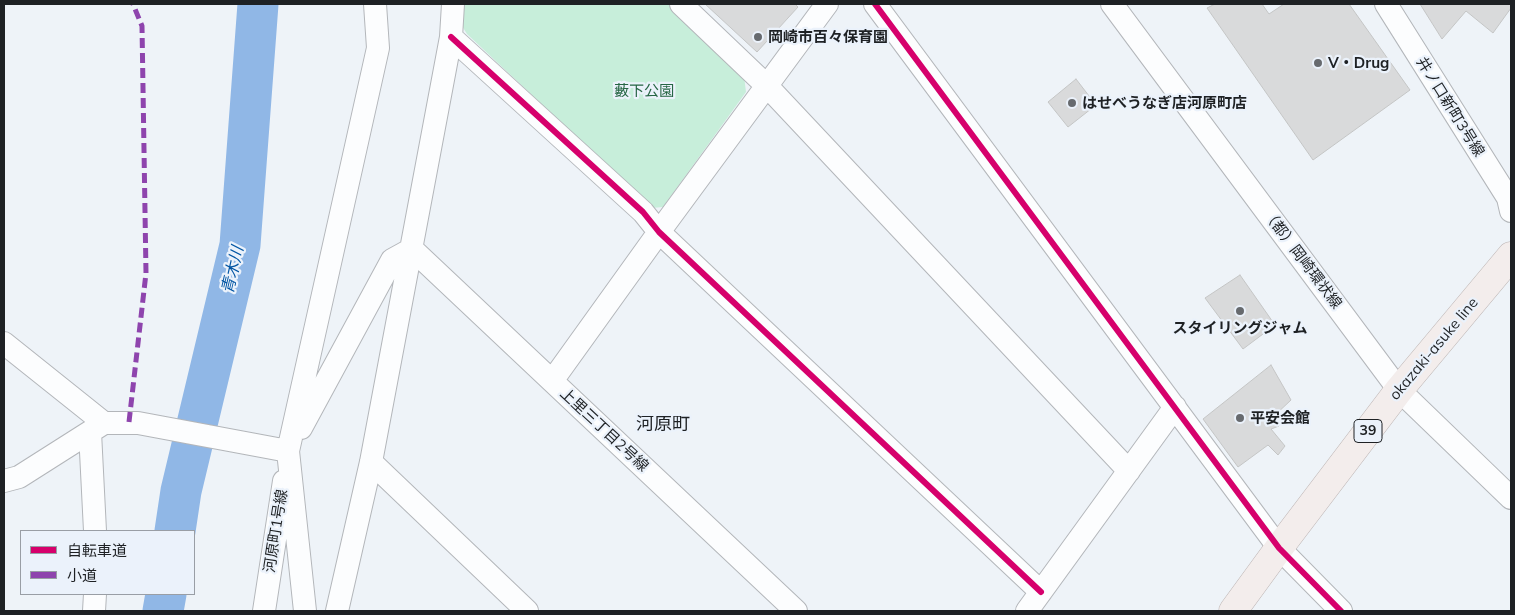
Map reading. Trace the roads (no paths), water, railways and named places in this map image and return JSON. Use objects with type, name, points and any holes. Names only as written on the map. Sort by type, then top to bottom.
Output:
[{"type":"main road","name":"okazaki-asuke line","points":[[1233,611],[1399,390],[1511,256]]},
{"type":"street","points":[[305,611],[288,451],[378,48],[375,4]]},
{"type":"street","points":[[337,611],[371,462],[412,249],[451,37],[453,4]]},
{"type":"street","points":[[681,4],[766,86],[1129,471]]},
{"type":"street","points":[[552,382],[659,232],[828,4]]},
{"type":"street","points":[[875,4],[1279,548],[1341,611]]},
{"type":"street","name":"（都）岡崎環状線","points":[[1112,4],[1399,390],[1511,498]]},
{"type":"street","name":"井ノ口新町3号線","points":[[1386,4],[1510,201]]},
{"type":"street","points":[[451,37],[643,212],[659,232],[1041,592]]},
{"type":"street","points":[[288,451],[392,260],[412,249]]},
{"type":"street","name":"上里三丁目2号線","points":[[412,249],[796,611]]},
{"type":"street","points":[[4,343],[97,428],[95,530]]},
{"type":"street","points":[[1027,611],[1175,407]]},
{"type":"street","points":[[4,481],[19,476],[97,428],[138,423],[288,451]]},
{"type":"street","name":"河原町1号線","points":[[264,611],[288,451]]},
{"type":"street","points":[[371,462],[527,611]]},
{"type":"street","points":[[94,611],[95,595]]},
{"type":"waterway","name":"青木川","points":[[175,530],[181,491],[240,245],[258,4]]},
{"type":"waterway","name":"青木川","points":[[163,611],[166,595]]},
{"type":"place","name":"岡崎市百々保育園","points":[[758,37]]},
{"type":"place","name":"V・Drug","points":[[1318,63]]},
{"type":"place","name":"はせべうなぎ店河原町店","points":[[1072,103]]},
{"type":"place","name":"スタイリングジャム","points":[[1240,311]]},
{"type":"place","name":"平安会館","points":[[1240,418]]},
{"type":"district","name":"河原町","points":[[663,425]]},
{"type":"park label","name":"藪下公園","points":[[644,91]]}]
